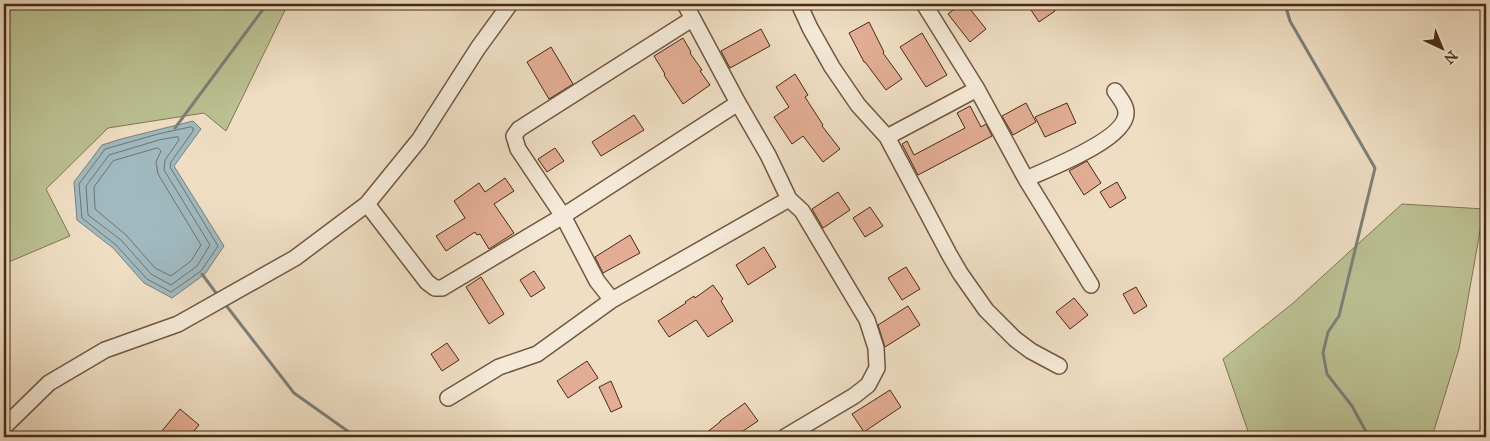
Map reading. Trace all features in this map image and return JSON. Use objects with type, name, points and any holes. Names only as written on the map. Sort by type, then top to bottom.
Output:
[{"type":"street","points":[[4,427],[49,383],[105,350],[178,324],[295,258],[367,204],[419,140],[478,48],[510,4]]},
{"type":"street","points":[[685,4],[738,104],[768,155],[789,199],[802,211],[867,320],[876,348],[877,368],[868,385],[854,396],[785,436]]},
{"type":"street","points":[[799,4],[832,68],[858,105],[887,137],[956,266],[986,310],[1015,339],[1031,351],[1059,366]]},
{"type":"street","points":[[925,4],[976,89],[1026,179],[1091,284]]},
{"type":"street","points":[[612,300],[597,281],[563,216],[518,149],[514,136],[519,129],[692,19]]},
{"type":"street","points":[[887,137],[976,89]]},
{"type":"street","points":[[1026,179],[1080,156],[1116,132],[1125,122],[1126,110],[1116,91]]},
{"type":"street","points":[[367,204],[427,282],[435,288],[442,288],[563,216],[738,104]]},
{"type":"street","points":[[448,398],[499,367],[537,354],[612,300],[789,199]]},
{"type":"green space","points":[[4,4],[288,4],[226,131],[204,113],[108,128],[46,189],[70,236],[4,264]]},
{"type":"green space","points":[[1402,204],[1484,209],[1459,349],[1432,437],[1250,437],[1223,359],[1292,304]]},
{"type":"water","points":[[193,121],[201,129],[174,166],[224,246],[205,274],[172,298],[144,283],[113,248],[77,220],[74,182],[102,145]]},
{"type":"building","points":[[961,4],[966,4],[986,29],[970,42],[948,14]]},
{"type":"building","points":[[1041,4],[1051,4],[1055,11],[1039,22],[1031,10]]},
{"type":"building","points":[[869,22],[883,53],[902,79],[886,90],[864,62],[849,33]]},
{"type":"building","points":[[761,29],[770,46],[730,68],[721,51]]},
{"type":"building","points":[[922,33],[947,75],[926,87],[900,47]]},
{"type":"building","points":[[683,38],[690,53],[702,70],[700,71],[710,85],[683,104],[654,56]]},
{"type":"building","points":[[551,47],[573,84],[549,99],[527,62]]},
{"type":"building","points":[[795,74],[808,95],[805,97],[822,126],[840,149],[823,162],[803,136],[792,144],[774,117],[789,107],[776,87]]},
{"type":"building","points":[[1026,103],[1036,122],[1013,135],[1002,116]]},
{"type":"building","points":[[1067,103],[1076,123],[1045,137],[1035,117]]},
{"type":"building","points":[[970,106],[981,127],[986,124],[992,136],[918,175],[902,144],[907,141],[914,155],[965,128],[957,113]]},
{"type":"building","points":[[634,115],[644,130],[601,156],[592,142]]},
{"type":"building","points":[[555,148],[564,161],[547,172],[538,159]]},
{"type":"building","points":[[1087,161],[1101,183],[1084,195],[1069,171]]},
{"type":"building","points":[[505,178],[514,191],[494,204],[514,233],[489,249],[480,234],[477,235],[475,232],[446,251],[436,236],[465,218],[454,201],[479,183],[485,192]]},
{"type":"building","points":[[1117,182],[1126,198],[1110,208],[1100,192]]},
{"type":"building","points":[[838,192],[850,210],[823,228],[812,209]]},
{"type":"building","points":[[870,207],[883,226],[865,237],[853,218]]},
{"type":"building","points":[[630,235],[640,253],[603,273],[595,257]]},
{"type":"building","points":[[764,247],[776,267],[748,285],[736,265]]},
{"type":"building","points":[[906,267],[920,289],[902,300],[888,278]]},
{"type":"building","points":[[534,271],[545,288],[531,297],[520,280]]},
{"type":"building","points":[[481,277],[504,314],[489,324],[466,287]]},
{"type":"building","points":[[713,285],[723,299],[721,301],[733,321],[708,337],[696,320],[669,337],[658,321]]},
{"type":"building","points":[[1136,287],[1147,306],[1134,314],[1123,294]]},
{"type":"building","points":[[1074,298],[1088,315],[1070,329],[1056,312]]},
{"type":"building","points":[[908,306],[920,325],[885,347],[878,325]]},
{"type":"building","points":[[447,343],[459,360],[442,371],[431,354]]},
{"type":"building","points":[[587,361],[598,378],[568,398],[557,381]]},
{"type":"building","points":[[611,381],[622,407],[611,412],[599,387]]},
{"type":"building","points":[[890,390],[901,407],[864,432],[852,414]]},
{"type":"building","points":[[745,403],[758,421],[734,437],[701,437],[720,421]]},
{"type":"building","points":[[180,409],[199,425],[189,437],[157,437]]},
{"type":"waterway","points":[[175,128],[267,4]]},
{"type":"waterway","points":[[1285,4],[1290,21],[1375,168],[1339,316],[1328,332],[1323,353],[1327,374],[1352,406],[1369,437]]},
{"type":"waterway","points":[[202,274],[219,297]]},
{"type":"waterway","points":[[225,304],[294,393],[356,437]]}]
